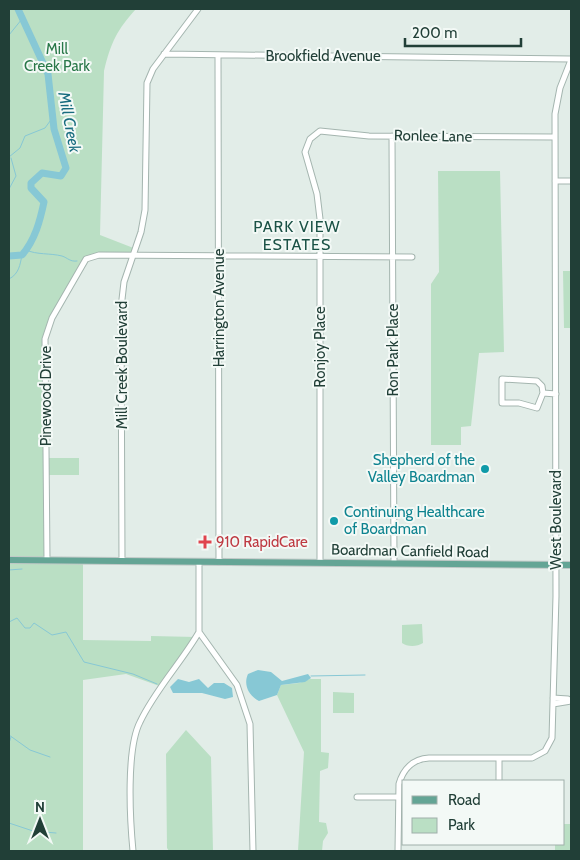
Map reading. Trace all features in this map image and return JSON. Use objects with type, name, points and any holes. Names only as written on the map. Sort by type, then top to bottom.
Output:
[{"type":"main road","name":"Boardman Canfield Road","points":[[9,560],[571,565]]},
{"type":"street","name":"Mill Creek Boulevard","points":[[122,561],[121,308],[124,282],[141,232],[145,210],[145,89],[151,73],[198,9]]},
{"type":"street","name":"Brookfield Avenue","points":[[164,54],[571,61]]},
{"type":"street","name":"Harrington Avenue","points":[[218,55],[219,562]]},
{"type":"street","name":"West Boulevard","points":[[398,851],[398,797],[402,774],[410,765],[418,760],[429,758],[532,758],[545,751],[552,738],[556,565],[555,137],[557,97],[571,61]]},
{"type":"street","name":"Ronlee Lane","points":[[312,136],[328,130],[359,135],[555,137]]},
{"type":"street","name":"Ronjoy Place","points":[[312,136],[306,146],[305,155],[318,203],[320,257],[320,562]]},
{"type":"street","name":"Ron Park Place","points":[[392,136],[394,563]]},
{"type":"street","points":[[555,181],[571,182]]},
{"type":"street","name":"Pinewood Drive","points":[[48,560],[46,333],[52,318],[86,259],[99,255],[133,256]]},
{"type":"street","points":[[133,256],[412,257]]},
{"type":"street","points":[[502,379],[537,381],[542,386],[543,393],[537,408],[519,403],[502,403],[502,379]]},
{"type":"street","points":[[543,393],[556,394]]},
{"type":"street","points":[[133,851],[132,757],[136,730],[152,700],[199,632],[199,562]]},
{"type":"street","points":[[199,632],[232,677],[247,713],[252,736],[251,824],[253,851]]},
{"type":"street","points":[[553,701],[571,701]]},
{"type":"street","points":[[499,758],[499,780]]},
{"type":"street","points":[[357,797],[398,797]]},
{"type":"green space","name":"Mill Creek Park","points":[[9,9],[136,9],[124,23],[116,37],[109,52],[104,71],[100,235],[136,249],[133,256],[89,257],[46,333],[47,458],[79,458],[79,475],[47,475],[47,560],[83,560],[83,640],[151,641],[151,636],[196,637],[162,687],[126,674],[83,680],[83,851],[9,851]]},
{"type":"green space","points":[[438,171],[500,171],[504,352],[479,353],[471,426],[461,427],[461,445],[431,445],[431,284],[439,272]]},
{"type":"green space","points":[[563,271],[571,271],[571,328],[564,328]]},
{"type":"green space","points":[[422,624],[423,643],[412,646],[402,643],[402,625]]},
{"type":"green space","points":[[310,679],[321,679],[321,752],[329,753],[328,768],[320,771],[319,822],[326,823],[328,833],[323,841],[322,851],[298,851],[304,752],[277,695],[281,685],[299,683]]},
{"type":"green space","points":[[333,692],[354,693],[354,713],[333,713]]},
{"type":"green space","points":[[186,730],[211,757],[213,851],[169,851],[167,848],[166,754]]},
{"type":"green space","points":[[565,824],[571,824],[571,851],[555,851],[555,845],[565,845]]},
{"type":"water","points":[[258,670],[271,672],[282,681],[308,674],[311,678],[305,682],[281,685],[277,695],[259,701],[250,693],[246,682],[248,674]]},
{"type":"water","points":[[178,679],[189,682],[199,679],[208,688],[214,683],[224,683],[232,688],[233,697],[225,699],[202,693],[173,693],[170,687]]},
{"type":"waterway","name":"Mill Creek","points":[[9,256],[22,255],[34,237],[39,223],[44,202],[31,188],[31,183],[42,173],[61,176],[66,168],[54,129],[48,74],[18,9]]},
{"type":"waterway","points":[[9,35],[22,19]]},
{"type":"waterway","points":[[9,157],[20,148],[25,136],[45,128],[53,117]]},
{"type":"waterway","points":[[9,189],[16,176],[11,158]]},
{"type":"waterway","points":[[26,250],[62,256],[77,261]]},
{"type":"waterway","points":[[9,279],[17,272],[22,255]]},
{"type":"waterway","points":[[9,570],[22,569]]},
{"type":"waterway","points":[[9,622],[17,618],[25,628],[30,628],[34,623],[52,635],[66,632],[84,662],[133,674],[157,684]]},
{"type":"waterway","points":[[311,676],[365,675]]},
{"type":"waterway","points":[[9,735],[30,750],[50,757]]},
{"type":"waterway","points":[[9,743],[11,737]]},
{"type":"waterway","points":[[9,823],[33,831],[56,833]]},
{"type":"place","name":"Shepherd of the Valley Boardman","points":[[485,469]]},
{"type":"place","name":"Continuing Healthcare of Boardman","points":[[334,521]]},
{"type":"place","name":"910 RapidCare","points":[[205,542]]},
{"type":"district","name":"PARK VIEW ESTATES","points":[[297,235]]}]
